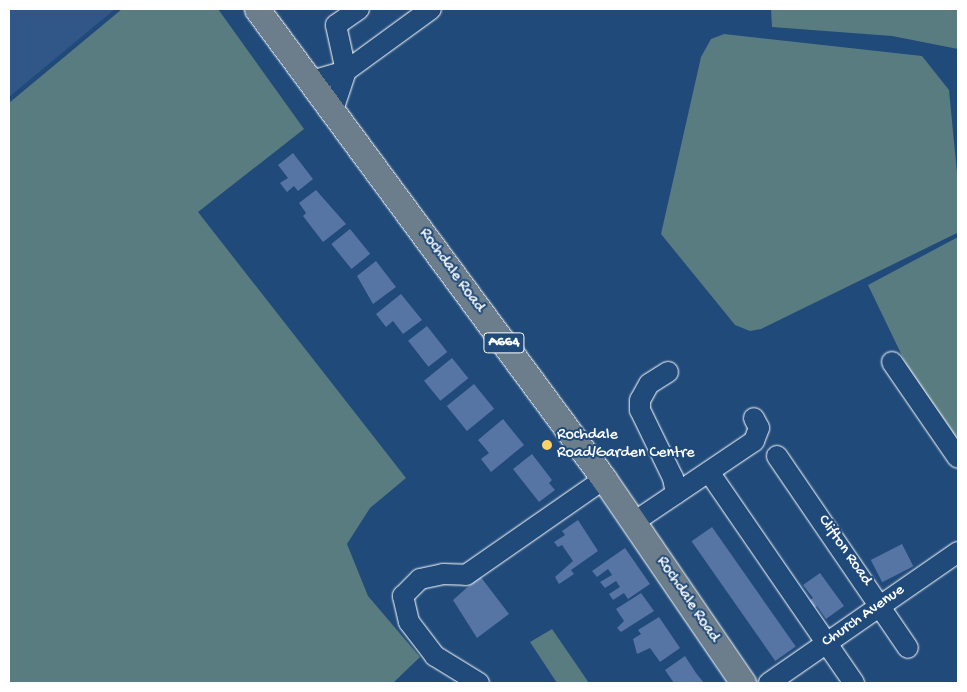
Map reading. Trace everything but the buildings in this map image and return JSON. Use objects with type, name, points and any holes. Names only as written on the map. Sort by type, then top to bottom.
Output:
[{"type":"main road","name":"Rochdale Road","points":[[257,9],[604,479],[743,683]]},
{"type":"street","points":[[333,110],[346,71],[336,25],[359,9]]},
{"type":"street","points":[[311,81],[346,71],[431,9]]},
{"type":"street","points":[[892,362],[958,458]]},
{"type":"street","points":[[668,372],[649,384],[640,400],[640,410],[673,478],[676,494]]},
{"type":"street","points":[[634,522],[757,438],[759,428],[754,418]]},
{"type":"street","name":"Clifton Road","points":[[777,456],[882,605],[908,648]]},
{"type":"street","points":[[709,472],[854,683]]},
{"type":"street","points":[[479,683],[435,656],[410,622],[403,596],[420,579],[443,574],[466,575],[604,479]]},
{"type":"street","name":"Church Avenue","points":[[769,683],[958,552]]},
{"type":"shaded area","points":[[9,9],[115,9],[9,97]]},
{"type":"green space","points":[[122,9],[218,9],[304,129],[198,212],[406,478],[370,508],[347,544],[368,596],[420,657],[393,683],[9,683],[9,103]]},
{"type":"green space","points":[[771,9],[958,9],[958,49],[892,36],[772,27]]},
{"type":"green space","points":[[724,34],[922,56],[949,90],[958,183],[957,233],[761,329],[750,331],[735,325],[661,234],[701,57],[711,39]]},
{"type":"green space","points":[[958,237],[958,446],[918,389],[868,285]]},
{"type":"green space","points":[[552,629],[589,683],[557,683],[530,642]]},
{"type":"place","name":"Rochdale Road/Garden Centre","points":[[547,445]]}]
